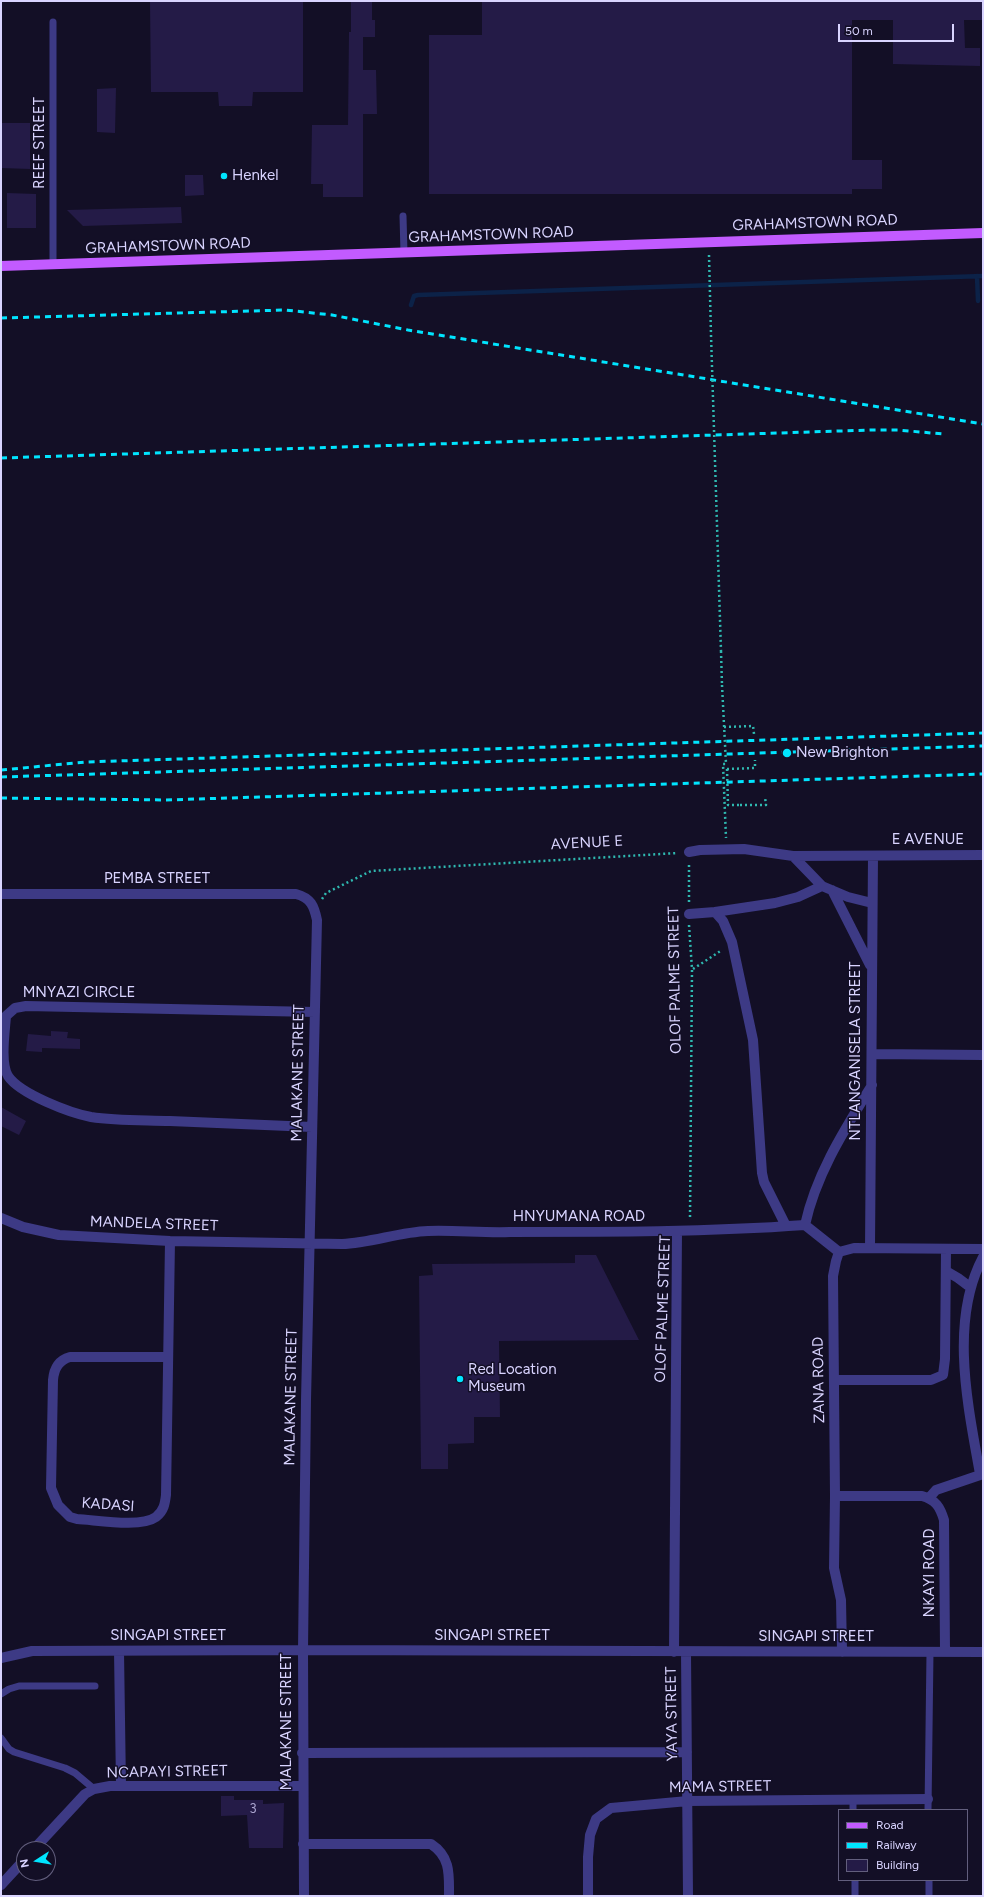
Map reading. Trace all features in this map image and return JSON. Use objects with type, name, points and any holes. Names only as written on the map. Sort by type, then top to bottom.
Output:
[{"type":"main road","name":"GRAHAMSTOWN ROAD","points":[[1,266],[983,233]]},
{"type":"street","points":[[689,852],[700,850],[744,849],[793,856],[873,856]]},
{"type":"street","name":"E AVENUE","points":[[873,856],[983,855]]},
{"type":"street","points":[[793,856],[827,888],[871,967]]},
{"type":"street","name":"NTLANGANISELA STREET","points":[[870,1247],[873,856]]},
{"type":"street","points":[[689,914],[775,903],[827,888],[872,904]]},
{"type":"street","name":"PEMBA STREET","points":[[1,894],[296,894],[312,905]]},
{"type":"street","name":"MALAKANE STREET","points":[[304,1896],[302,1786],[303,1650],[309,1243],[317,920],[312,905]]},
{"type":"street","points":[[714,912],[723,921],[732,942],[753,1040],[762,1173],[764,1182],[786,1226]]},
{"type":"street","name":"MNYAZI CIRCLE","points":[[312,1127],[91,1117],[79,1114],[33,1095],[13,1082],[7,1074],[4,1042],[6,1016],[15,1008],[26,1006],[315,1012]]},
{"type":"street","points":[[872,1054],[983,1055]]},
{"type":"street","points":[[872,1085],[839,1139],[825,1166],[808,1208],[805,1225],[840,1252],[854,1248],[870,1247],[946,1250],[983,1249]]},
{"type":"street","name":"MANDELA STREET","points":[[1,1218],[23,1227],[59,1235],[170,1241],[309,1243]]},
{"type":"street","name":"HNYUMANA ROAD","points":[[309,1243],[358,1243],[403,1233],[429,1231],[489,1233],[677,1231],[805,1225]]},
{"type":"street","name":"OLOF PALME STREET","points":[[674,1652],[677,1231]]},
{"type":"street","name":"KADASI","points":[[167,1357],[70,1357],[61,1361],[56,1367],[53,1380],[51,1488],[58,1505],[70,1517],[77,1519],[142,1523],[156,1518],[163,1509],[166,1487],[170,1241]]},
{"type":"street","points":[[834,1380],[931,1380],[942,1375],[945,1366],[946,1250]]},
{"type":"street","name":"ZANA ROAD","points":[[840,1252],[836,1261],[833,1276],[835,1496],[834,1568],[841,1600],[842,1652]]},
{"type":"street","points":[[835,1496],[922,1496],[929,1498],[932,1492],[936,1490],[982,1474],[966,1388],[964,1341],[966,1304],[970,1288],[983,1257]]},
{"type":"street","points":[[946,1271],[970,1288]]},
{"type":"street","name":"NKAYI ROAD","points":[[929,1498],[939,1506],[944,1520],[945,1651]]},
{"type":"street","name":"SINGAPI STREET","points":[[1,1658],[32,1651],[303,1650],[983,1652]]},
{"type":"street","points":[[119,1651],[122,1786]]},
{"type":"street","name":"YAYA STREET","points":[[686,1652],[688,1896]]},
{"type":"street","points":[[302,1753],[687,1752]]},
{"type":"street","name":"NCAPAYI STREET","points":[[41,1841],[85,1794],[94,1789],[122,1786],[302,1786]]},
{"type":"street","name":"MAMA STREET","points":[[588,1896],[588,1857],[590,1835],[596,1819],[603,1812],[611,1808],[688,1801],[853,1805],[928,1799]]},
{"type":"street","points":[[303,1844],[431,1844],[438,1849],[449,1867],[449,1896]]},
{"type":"street","points":[[1,1885],[16,1869]]},
{"type":"lane","name":"REEF STREET","points":[[53,22],[53,264]]},
{"type":"lane","points":[[403,216],[404,253]]},
{"type":"lane","points":[[928,1809],[930,1652]]},
{"type":"lane","points":[[1,1694],[9,1689],[19,1686],[96,1686]]},
{"type":"lane","points":[[1,1738],[9,1749],[14,1752],[65,1768],[75,1773],[94,1789]]},
{"type":"lane","points":[[855,1881],[855,1896]]},
{"type":"lane","points":[[929,1881],[929,1896]]},
{"type":"path","points":[[708,242],[726,764],[723,764],[726,838]]},
{"type":"path","points":[[724,727],[753,726],[754,734]]},
{"type":"path","points":[[755,760],[755,768],[727,769],[728,805],[766,805],[765,797]]},
{"type":"path","name":"AVENUE E","points":[[312,905],[326,893],[371,871],[689,852]]},
{"type":"path","name":"OLOF PALME STREET","points":[[677,1231],[690,1222],[692,969],[689,914],[689,852]]},
{"type":"path","points":[[692,969],[732,942]]},
{"type":"building","points":[[150,1],[303,1],[303,92],[253,92],[252,106],[219,106],[218,92],[151,92]]},
{"type":"building","points":[[351,1],[372,1],[372,20],[375,20],[375,37],[363,37],[363,70],[376,70],[377,114],[363,114],[363,197],[323,197],[323,184],[311,184],[312,125],[348,125],[349,32],[351,32]]},
{"type":"building","points":[[482,1],[983,1],[983,20],[964,20],[965,48],[980,48],[980,66],[893,64],[893,20],[852,20],[852,160],[882,160],[882,189],[852,189],[852,194],[429,194],[429,35],[482,35]]},
{"type":"building","points":[[116,88],[115,133],[97,132],[97,89]]},
{"type":"building","points":[[1,123],[30,123],[30,169],[1,168]]},
{"type":"building","points":[[185,175],[203,175],[204,195],[185,196]]},
{"type":"building","points":[[7,193],[36,194],[36,228],[7,228]]},
{"type":"building","points":[[181,207],[182,223],[83,226],[67,210]]},
{"type":"building","points":[[51,1031],[68,1032],[67,1038],[80,1039],[80,1049],[42,1048],[42,1052],[26,1051],[28,1034],[51,1036]]},
{"type":"building","points":[[1,1107],[26,1121],[19,1135],[1,1126]]},
{"type":"building","name":"Red Location Museum","points":[[575,1255],[596,1255],[639,1340],[499,1341],[500,1417],[474,1417],[474,1443],[448,1444],[448,1469],[421,1469],[419,1276],[433,1275],[432,1264],[575,1263]]},
{"type":"building","points":[[221,1796],[234,1796],[234,1800],[263,1800],[263,1804],[284,1803],[283,1848],[249,1848],[247,1815],[221,1816]]},
{"type":"waterway","points":[[977,276],[978,301]]},
{"type":"waterway","points":[[411,305],[414,296],[418,295],[983,276]]},
{"type":"railway","points":[[1,318],[285,310],[332,315],[408,330],[983,424]]},
{"type":"railway","points":[[1,458],[871,430],[898,430],[943,434]]},
{"type":"railway","points":[[1,770],[86,762],[983,733]]},
{"type":"railway","points":[[1,777],[983,746]]},
{"type":"railway","points":[[1,798],[166,800],[983,774]]},
{"type":"place","name":"Henkel","points":[[224,176]]},
{"type":"place","name":"New Brighton","points":[[787,753]]},
{"type":"place","name":"Red Location Museum","points":[[460,1379]]}]
